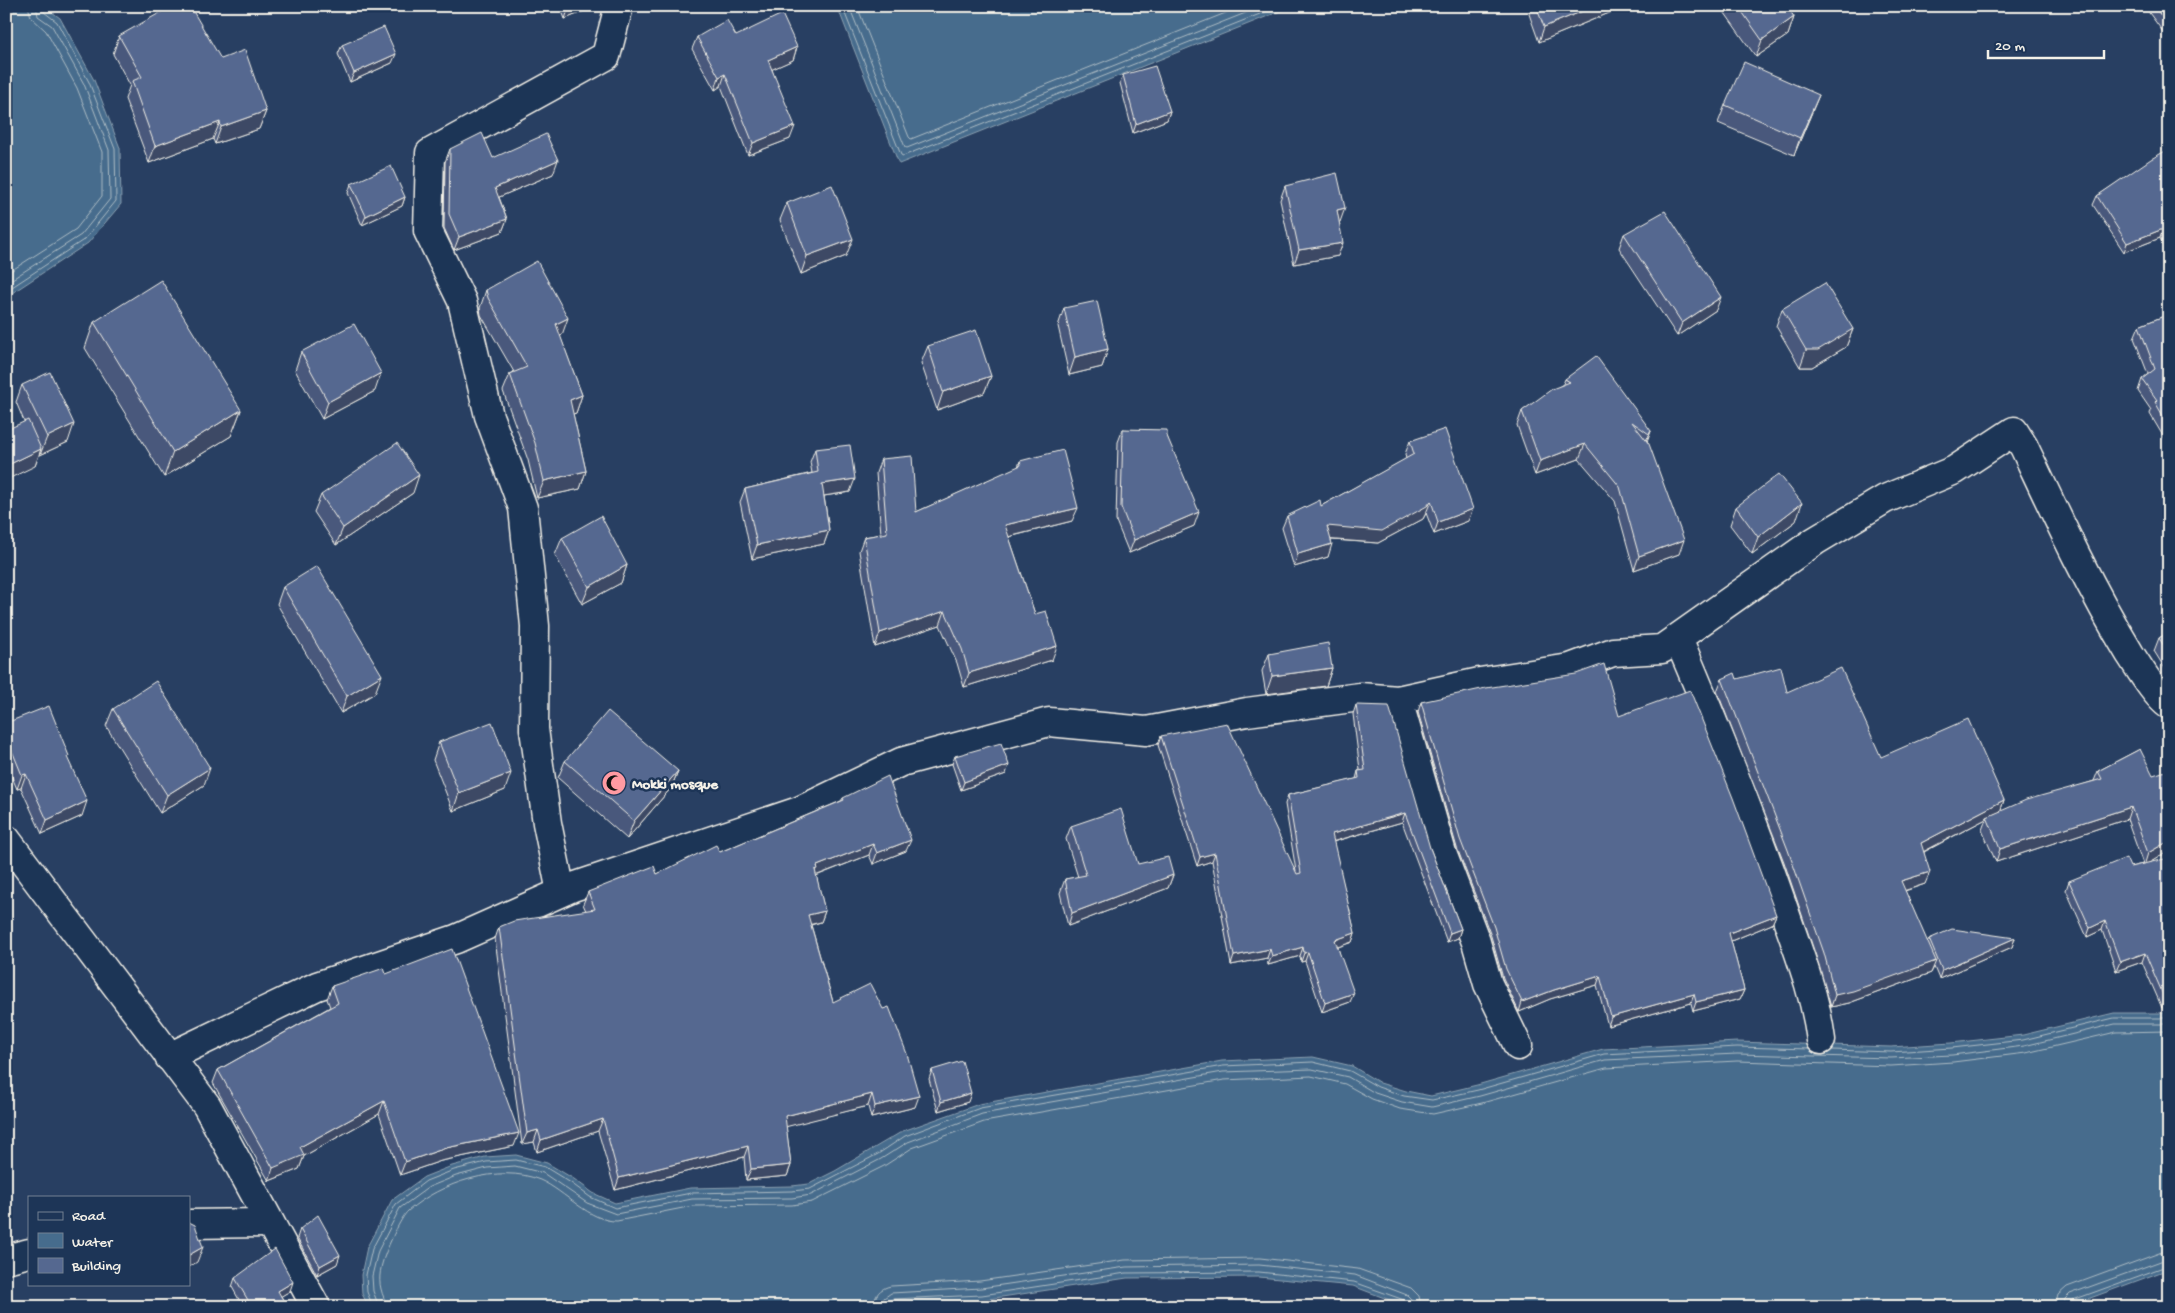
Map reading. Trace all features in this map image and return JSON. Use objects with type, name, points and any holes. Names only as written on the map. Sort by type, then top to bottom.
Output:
[{"type":"street","points":[[561,892],[547,823],[534,729],[535,626],[523,508],[489,416],[462,301],[428,231],[430,153],[606,56],[619,6]]},
{"type":"street","points":[[170,1057],[318,986],[456,939],[561,892],[799,811],[901,762],[1049,722],[1146,731],[1247,712],[1360,697],[1398,700],[1480,682],[1570,668],[1613,652],[1662,649],[1815,541],[1885,499],[1955,470],[2014,431],[2024,447],[2115,629],[2142,672],[2169,705]]},
{"type":"street","points":[[1678,638],[1716,727],[1806,972],[1821,1040]]},
{"type":"street","points":[[1398,700],[1442,853],[1476,942],[1488,984],[1518,1046]]},
{"type":"street","points":[[6,839],[207,1106],[316,1307]]},
{"type":"street","points":[[190,1224],[270,1222]]},
{"type":"street","points":[[6,1259],[28,1253]]},
{"type":"water","points":[[6,6],[44,6],[60,18],[94,80],[120,148],[121,204],[88,243],[6,297]]},
{"type":"water","points":[[837,6],[1293,6],[899,164]]},
{"type":"water","points":[[2114,1013],[2169,1013],[2169,1269],[2066,1307],[1408,1307],[1353,1286],[1259,1277],[1127,1278],[982,1300],[871,1307],[369,1307],[362,1294],[361,1275],[367,1247],[392,1200],[424,1177],[452,1166],[485,1157],[516,1155],[547,1163],[593,1193],[615,1203],[690,1188],[809,1184],[903,1131],[979,1104],[1222,1061],[1313,1057],[1352,1066],[1380,1083],[1431,1096],[1477,1085],[1603,1049],[1737,1042],[1891,1047],[1951,1043],[2023,1035]]},
{"type":"building","points":[[172,6],[190,6],[221,59],[245,50],[266,111],[221,127],[220,122],[155,146],[132,81],[142,77],[119,36]]},
{"type":"building","points":[[567,6],[577,6],[568,10]]},
{"type":"building","points":[[1536,6],[1595,6],[1544,27]]},
{"type":"building","points":[[1738,6],[1787,6],[1794,17],[1762,40]]},
{"type":"building","points":[[2154,6],[2169,6],[2169,27]]},
{"type":"building","points":[[782,14],[797,47],[768,60],[795,126],[753,143],[725,74],[719,77],[697,37],[727,20],[736,36]]},
{"type":"building","points":[[384,27],[396,54],[354,73],[342,45]]},
{"type":"building","points":[[1744,62],[1819,95],[1800,138],[1725,105]]},
{"type":"building","points":[[1155,66],[1170,111],[1136,124],[1123,75]]},
{"type":"building","points":[[482,133],[493,158],[546,134],[558,160],[495,188],[507,219],[459,237],[449,214],[450,149]]},
{"type":"building","points":[[2169,149],[2169,243],[2163,229],[2127,243],[2097,196]]},
{"type":"building","points":[[391,166],[405,197],[366,216],[351,184]]},
{"type":"building","points":[[1337,173],[1345,208],[1337,210],[1343,243],[1299,250],[1285,186]]},
{"type":"building","points":[[832,185],[853,239],[807,256],[787,203]]},
{"type":"building","points":[[1665,211],[1721,297],[1682,323],[1624,234]]},
{"type":"building","points":[[537,261],[568,318],[556,324],[582,395],[570,400],[586,471],[544,481],[535,443],[510,374],[527,367],[488,298],[486,290]]},
{"type":"building","points":[[161,280],[241,410],[173,452],[94,322]]},
{"type":"building","points":[[1825,283],[1853,329],[1818,350],[1806,350],[1782,309]]},
{"type":"building","points":[[1097,301],[1108,349],[1075,357],[1064,308]]},
{"type":"building","points":[[2169,314],[2169,426],[2155,402],[2157,400],[2142,379],[2155,369],[2139,326]]},
{"type":"building","points":[[354,324],[381,373],[328,402],[301,352]]},
{"type":"building","points":[[976,330],[991,376],[943,392],[928,346]]},
{"type":"building","points":[[1596,356],[1651,431],[1649,434],[1632,422],[1649,444],[1684,540],[1639,556],[1620,487],[1585,444],[1540,461],[1522,411],[1552,389],[1570,382],[1565,379]]},
{"type":"building","points":[[50,372],[74,424],[47,437],[22,385]]},
{"type":"building","points":[[28,420],[41,449],[6,466],[6,430]]},
{"type":"building","points":[[1123,429],[1167,430],[1167,436],[1199,512],[1134,540],[1121,507]]},
{"type":"building","points":[[1445,429],[1473,509],[1438,522],[1431,501],[1427,506],[1382,531],[1327,526],[1332,544],[1298,554],[1287,516],[1320,500],[1321,506],[1414,454],[1410,441]]},
{"type":"building","points":[[397,443],[419,475],[343,528],[321,495]]},
{"type":"building","points":[[850,445],[855,479],[822,484],[829,530],[757,545],[745,489],[818,472],[815,449]]},
{"type":"building","points":[[1063,450],[1078,508],[1005,525],[1035,614],[1046,611],[1057,646],[969,673],[962,649],[945,611],[880,633],[864,537],[887,533],[881,459],[912,456],[916,512],[1021,465],[1020,461]]},
{"type":"building","points":[[1779,474],[1802,503],[1758,537],[1736,507]]},
{"type":"building","points":[[601,516],[627,565],[589,587],[562,538]]},
{"type":"building","points":[[317,566],[382,675],[347,696],[283,587]]},
{"type":"building","points":[[2169,632],[2169,654],[2159,638]]},
{"type":"building","points":[[1328,643],[1332,668],[1272,676],[1269,654]]},
{"type":"building","points":[[1604,664],[1619,716],[1690,690],[1733,798],[1776,915],[1729,933],[1744,990],[1696,1002],[1694,994],[1611,1017],[1600,976],[1522,1002],[1506,969],[1494,927],[1460,839],[1421,702],[1486,688],[1576,674]]},
{"type":"building","points":[[1781,667],[1787,692],[1841,668],[1881,757],[1968,719],[2004,800],[1921,843],[1930,872],[1901,881],[1936,961],[1853,991],[1835,995],[1824,953],[1788,850],[1722,679],[1735,673],[1737,679]]},
{"type":"building","points":[[156,681],[210,768],[167,795],[113,709]]},
{"type":"building","points":[[1356,705],[1389,706],[1430,848],[1461,929],[1450,933],[1405,813],[1332,834],[1355,933],[1335,940],[1354,993],[1325,1003],[1308,952],[1304,953],[1303,947],[1272,956],[1270,949],[1234,956],[1215,853],[1200,857],[1161,736],[1227,723],[1297,874],[1301,873],[1288,795],[1359,778],[1358,771],[1365,770]]},
{"type":"building","points":[[49,706],[69,756],[67,757],[87,801],[47,820],[26,774],[22,775],[6,736],[6,723]]},
{"type":"building","points":[[608,711],[678,771],[634,821],[565,761]]},
{"type":"building","points":[[492,722],[511,773],[459,793],[439,742]]},
{"type":"building","points":[[1001,743],[1009,765],[964,782],[955,756]]},
{"type":"building","points":[[2140,749],[2153,775],[2169,770],[2169,841],[2148,853],[2131,807],[2000,849],[1987,817],[2026,800],[2102,779],[2098,771]]},
{"type":"building","points":[[888,776],[911,840],[877,853],[873,844],[817,866],[818,869],[815,870],[825,911],[808,915],[833,1002],[870,984],[883,1009],[889,1007],[907,1054],[919,1096],[875,1106],[872,1094],[785,1116],[791,1165],[751,1169],[748,1146],[619,1178],[603,1119],[541,1140],[538,1130],[527,1133],[499,927],[514,921],[595,909],[588,892],[654,866],[657,874],[716,845],[720,852],[844,800],[843,798]]},
{"type":"building","points":[[1121,809],[1138,864],[1168,857],[1173,875],[1072,913],[1065,879],[1086,875],[1071,826]]},
{"type":"building","points":[[2126,858],[2130,867],[2169,858],[2169,997],[2165,999],[2145,953],[2120,962],[2105,921],[2090,928],[2069,881]]},
{"type":"building","points":[[1952,929],[2015,938],[1942,970],[1929,939]]},
{"type":"building","points":[[452,949],[519,1133],[446,1148],[405,1162],[384,1101],[300,1147],[304,1155],[273,1168],[218,1070],[338,1003],[332,986],[384,968],[386,974]]},
{"type":"building","points":[[962,1061],[971,1093],[941,1102],[932,1070]]},
{"type":"building","points":[[318,1215],[340,1255],[320,1266],[300,1229]]},
{"type":"building","points":[[190,1222],[195,1225],[203,1247],[190,1254]]},
{"type":"building","points":[[275,1249],[293,1282],[278,1291],[287,1307],[252,1307],[235,1278]]},
{"type":"place","name":"Mokki mosque","points":[[614,783]]}]
